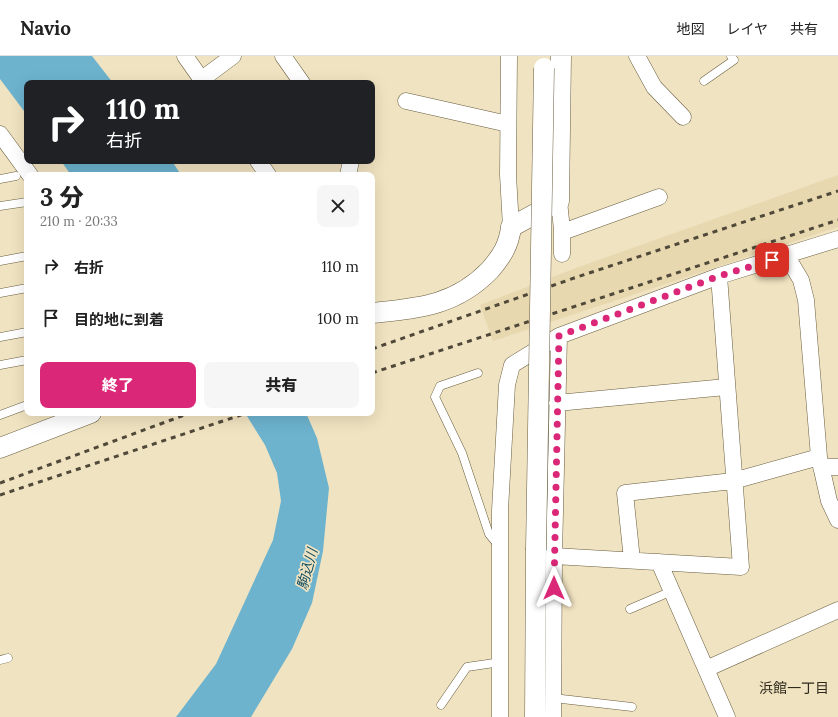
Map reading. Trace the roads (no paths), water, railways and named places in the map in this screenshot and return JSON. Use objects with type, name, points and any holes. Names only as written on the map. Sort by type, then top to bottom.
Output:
[{"type":"street","points":[[185,56],[202,80]]},
{"type":"street","points":[[204,80],[234,56]]},
{"type":"street","points":[[283,56],[300,80]]},
{"type":"street","points":[[375,313],[435,304],[458,295],[482,277],[499,259],[508,246],[511,227],[508,175],[509,56]]},
{"type":"street","points":[[561,56],[559,201],[562,230],[562,254]]},
{"type":"street","points":[[641,58],[654,87],[683,117]]},
{"type":"street","points":[[544,62],[545,553],[554,698],[553,717]]},
{"type":"street","points":[[406,101],[508,124]]},
{"type":"street","points":[[0,134],[23,175]]},
{"type":"street","points":[[562,230],[568,230],[659,197]]},
{"type":"street","points":[[511,227],[559,201]]},
{"type":"street","points":[[500,717],[501,495],[509,372],[512,365],[521,358],[559,336],[719,276],[838,239]]},
{"type":"street","points":[[786,256],[801,280],[806,300],[820,462],[829,501],[838,520]]},
{"type":"street","points":[[545,553],[741,567],[733,481],[719,276]]},
{"type":"street","points":[[535,717],[545,553],[557,402],[559,336]]},
{"type":"street","points":[[557,402],[726,387]]},
{"type":"street","points":[[0,448],[83,416]]},
{"type":"street","points":[[632,560],[625,493],[733,481],[820,462],[838,467]]},
{"type":"street","points":[[659,562],[727,717]]},
{"type":"street","points":[[706,669],[838,610]]},
{"type":"lane","points":[[704,81],[734,60],[731,56]]},
{"type":"lane","points":[[0,179],[23,175]]},
{"type":"lane","points":[[0,206],[24,202]]},
{"type":"lane","points":[[0,261],[24,257]]},
{"type":"lane","points":[[0,293],[24,289]]},
{"type":"lane","points":[[0,337],[24,333]]},
{"type":"lane","points":[[0,365],[24,361]]},
{"type":"lane","points":[[478,373],[440,386],[435,397],[462,453],[489,534],[500,547]]},
{"type":"lane","points":[[0,415],[24,406]]},
{"type":"lane","points":[[630,609],[672,591]]},
{"type":"lane","points":[[441,706],[467,667],[501,662]]},
{"type":"lane","points":[[554,698],[632,707]]},
{"type":"water","points":[[0,56],[92,56],[111,80],[24,80],[24,111],[0,79]]},
{"type":"water","points":[[63,164],[174,164],[179,172],[69,172]]},
{"type":"water","name":"駒込川","points":[[247,416],[307,416],[317,438],[329,488],[323,551],[312,603],[292,649],[251,717],[176,717],[216,664],[273,540],[281,501],[277,473],[265,445]]},
{"type":"railway","points":[[375,348],[577,277],[838,191]]},
{"type":"railway","points":[[375,372],[838,220]]},
{"type":"railway","points":[[0,483],[182,416]]},
{"type":"railway","points":[[0,495],[238,416]]},
{"type":"district","name":"浜館一丁目","points":[[794,688]]}]
